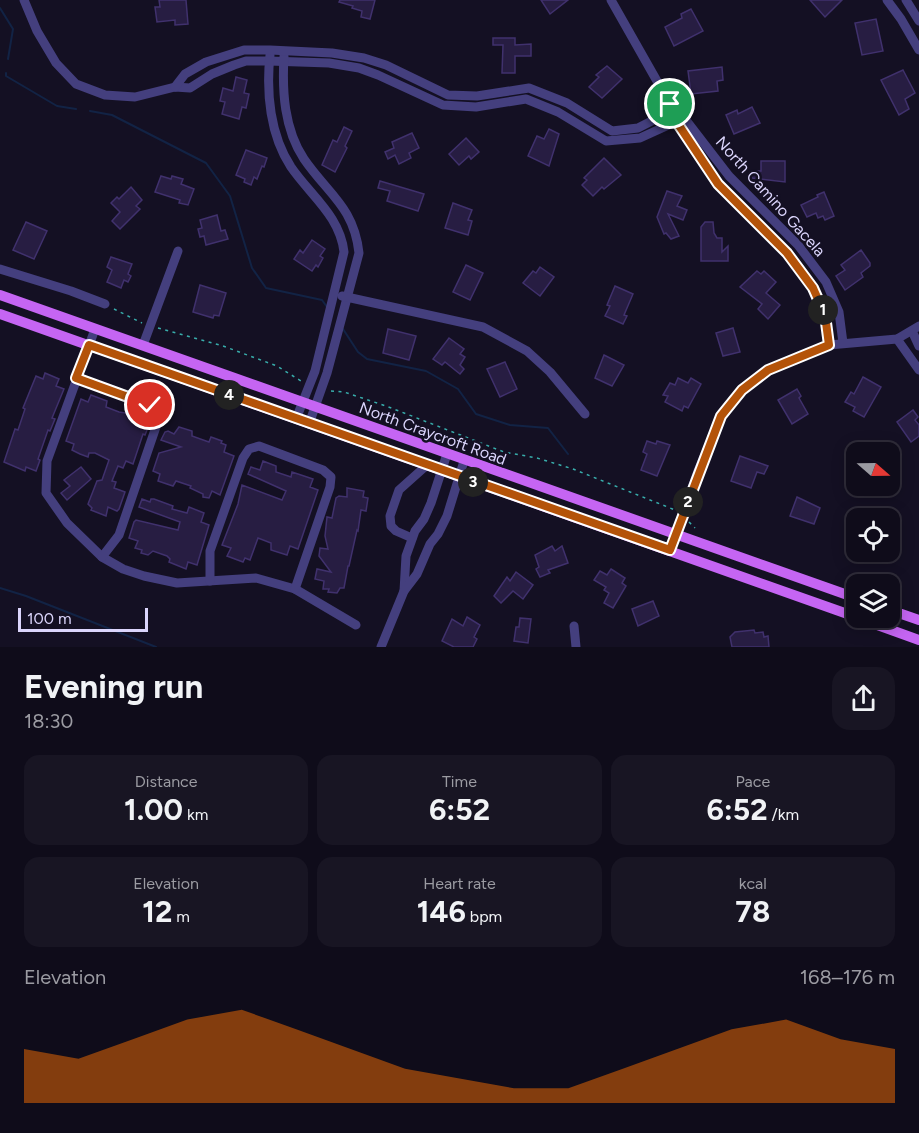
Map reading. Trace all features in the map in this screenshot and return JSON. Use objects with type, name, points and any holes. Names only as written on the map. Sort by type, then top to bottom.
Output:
[{"type":"main road","name":"North Craycroft Road","points":[[0,296],[846,594]]},
{"type":"main road","name":"North Craycroft Road","points":[[0,314],[846,614]]},
{"type":"main road","points":[[900,613],[919,620]]},
{"type":"main road","name":"North Craycroft Road","points":[[885,628],[919,640]]},
{"type":"street","points":[[24,0],[37,32],[56,63],[76,84],[105,95],[135,97],[176,87],[190,88],[234,64],[269,61],[284,56],[332,53],[364,58],[448,95],[477,96],[529,88],[567,103],[612,131],[638,128],[673,108]]},
{"type":"street","name":"North Camino Gacela","points":[[611,0],[718,184],[787,253],[813,288],[825,315],[829,345]]},
{"type":"street","points":[[887,0],[919,50]]},
{"type":"street","points":[[906,0],[919,21]]},
{"type":"street","points":[[176,87],[186,74],[206,62],[244,50],[270,50],[284,56],[358,68],[443,105],[476,107],[526,99],[558,112],[606,141],[640,138],[680,120]]},
{"type":"street","points":[[270,50],[269,94],[272,121],[280,146],[291,167],[336,223],[343,240],[344,252],[315,371],[296,419]]},
{"type":"street","points":[[284,56],[286,118],[294,140],[303,159],[349,215],[357,237],[359,253],[327,373],[309,424]]},
{"type":"street","name":"North Camino Gacela","points":[[680,120],[729,176],[798,245],[826,282],[839,312],[843,343]]},
{"type":"street","points":[[759,226],[772,220]]},
{"type":"street","points":[[143,345],[178,251]]},
{"type":"street","points":[[0,269],[105,304]]},
{"type":"street","points":[[333,295],[483,327],[527,351],[550,372],[585,414]]},
{"type":"street","points":[[95,328],[47,461],[46,493],[67,523],[102,557],[123,569],[150,578],[177,583],[256,578],[295,589],[356,625]]},
{"type":"street","points":[[670,550],[721,416],[742,390],[768,370],[829,345],[897,339],[915,329],[919,346]]},
{"type":"street","points":[[897,339],[919,370]]},
{"type":"street","points":[[76,378],[155,407],[159,418],[119,535],[102,557]]},
{"type":"street","points":[[210,581],[210,551],[240,468],[246,452],[259,446],[323,470],[331,477],[330,487],[295,589]]},
{"type":"street","points":[[404,591],[404,568],[412,538],[431,502],[447,454]]},
{"type":"street","points":[[395,647],[383,644],[404,591],[417,574],[430,544],[447,516],[464,461]]},
{"type":"street","points":[[412,538],[396,531],[391,526],[390,516],[399,490],[427,465]]},
{"type":"street","points":[[574,626],[576,647]]},
{"type":"path","points":[[105,304],[147,325]]},
{"type":"path","points":[[158,328],[223,346],[277,366],[306,384]]},
{"type":"path","points":[[327,391],[344,392],[386,406],[504,452],[537,458],[573,469],[678,511]]},
{"type":"building","points":[[159,0],[186,0],[188,24],[175,25],[175,20],[157,22],[155,7],[160,7]]},
{"type":"building","points":[[340,0],[375,0],[370,19],[361,17],[362,11],[339,2]]},
{"type":"building","points":[[541,0],[568,0],[550,14]]},
{"type":"building","points":[[810,0],[842,0],[825,17]]},
{"type":"building","points":[[691,9],[703,31],[674,46],[665,27],[682,18],[681,14]]},
{"type":"building","points":[[876,19],[883,51],[862,55],[855,23]]},
{"type":"building","points":[[493,38],[515,38],[515,45],[531,44],[531,56],[515,56],[515,73],[502,73],[503,45],[493,45]]},
{"type":"building","points":[[607,66],[622,79],[602,98],[589,87],[599,77],[596,75]]},
{"type":"building","points":[[722,67],[723,80],[717,81],[718,91],[691,94],[688,71]]},
{"type":"building","points":[[903,70],[915,93],[905,99],[909,109],[899,115],[881,80]]},
{"type":"building","points":[[236,77],[247,80],[244,93],[249,94],[246,108],[242,107],[239,119],[222,114],[225,102],[220,101],[223,88],[233,91]]},
{"type":"building","points":[[752,107],[760,123],[734,134],[726,115],[737,110],[738,114]]},
{"type":"building","points":[[344,127],[352,131],[345,146],[347,148],[335,172],[322,165],[333,140],[337,142]]},
{"type":"building","points":[[549,129],[559,134],[549,166],[528,156],[537,136],[544,139]]},
{"type":"building","points":[[412,133],[419,148],[409,153],[411,158],[399,164],[395,155],[388,159],[385,152],[394,148],[392,142]]},
{"type":"building","points":[[466,138],[479,152],[471,159],[469,156],[459,165],[449,154]]},
{"type":"building","points":[[246,150],[267,158],[257,179],[254,177],[251,185],[236,175]]},
{"type":"building","points":[[604,158],[621,175],[604,189],[602,187],[593,196],[582,185],[587,180],[584,178]]},
{"type":"building","points":[[761,161],[785,161],[785,182],[752,178],[752,171],[761,171]]},
{"type":"building","points":[[161,176],[183,179],[181,184],[194,189],[188,205],[155,192]]},
{"type":"building","points":[[380,181],[424,194],[418,211],[387,201],[390,191],[378,188]]},
{"type":"building","points":[[131,187],[142,200],[136,206],[140,209],[120,229],[112,221],[120,212],[111,203],[117,197],[119,199]]},
{"type":"building","points":[[667,191],[682,196],[677,206],[687,210],[683,220],[668,214],[679,236],[671,239],[666,233],[664,234],[657,217]]},
{"type":"building","points":[[824,192],[834,216],[825,220],[823,216],[818,218],[816,213],[807,217],[801,205]]},
{"type":"building","points":[[453,203],[472,210],[468,220],[472,221],[468,235],[445,228]]},
{"type":"building","points":[[217,215],[221,231],[225,230],[228,239],[206,245],[204,236],[200,237],[198,229],[202,228],[200,220]]},
{"type":"building","points":[[26,222],[47,231],[34,259],[13,250]]},
{"type":"building","points":[[705,222],[713,222],[714,233],[717,238],[722,238],[722,252],[728,246],[728,261],[701,261],[701,227]]},
{"type":"building","points":[[312,240],[325,249],[320,256],[323,258],[318,267],[316,265],[312,271],[294,259],[300,250],[303,253]]},
{"type":"building","points":[[861,250],[870,266],[861,273],[863,277],[845,290],[836,276],[845,270],[841,265]]},
{"type":"building","points":[[111,257],[132,264],[128,274],[131,276],[128,282],[124,280],[121,288],[107,282],[112,270],[107,267]]},
{"type":"building","points":[[466,265],[483,273],[470,300],[453,292]]},
{"type":"building","points":[[540,267],[554,277],[540,296],[523,283],[533,271],[536,273]]},
{"type":"building","points":[[757,271],[761,274],[764,271],[776,282],[766,293],[780,305],[768,319],[758,309],[762,304],[740,287]]},
{"type":"building","points":[[200,285],[226,293],[219,316],[214,315],[213,318],[193,312]]},
{"type":"building","points":[[615,286],[633,294],[624,315],[627,316],[623,324],[605,316]]},
{"type":"building","points":[[733,328],[740,352],[723,356],[716,333]]},
{"type":"building","points":[[388,329],[416,336],[409,360],[383,353]]},
{"type":"building","points":[[449,338],[464,349],[460,354],[465,357],[460,365],[464,369],[460,374],[445,362],[442,365],[433,359]]},
{"type":"building","points":[[604,355],[624,365],[612,386],[595,378]]},
{"type":"building","points":[[505,362],[517,389],[500,397],[487,369]]},
{"type":"building","points":[[45,373],[59,379],[56,386],[64,389],[52,418],[55,419],[50,431],[48,430],[38,459],[40,460],[36,471],[26,467],[25,471],[4,462],[15,429],[18,430],[25,409],[23,408],[36,376],[43,379]]},
{"type":"building","points":[[863,377],[881,387],[864,417],[853,411],[855,407],[845,402],[851,392],[854,394]]},
{"type":"building","points":[[678,378],[688,383],[691,378],[701,384],[688,408],[684,406],[682,411],[665,402],[668,396],[663,395],[670,383],[675,385]]},
{"type":"building","points":[[797,389],[808,414],[792,424],[778,400]]},
{"type":"building","points":[[91,395],[107,401],[106,407],[119,412],[125,413],[127,408],[142,413],[139,422],[149,425],[145,435],[143,434],[133,464],[126,461],[123,468],[118,466],[112,481],[116,482],[114,488],[125,492],[119,509],[117,511],[108,507],[106,516],[91,510],[88,504],[97,481],[102,480],[109,460],[95,453],[89,453],[88,457],[80,454],[72,450],[74,444],[66,441],[81,399],[88,402]]},
{"type":"building","points":[[913,410],[918,417],[915,420],[919,425],[919,436],[911,442],[897,422]]},
{"type":"building","points":[[179,427],[192,431],[192,436],[209,442],[211,437],[222,441],[221,443],[226,445],[224,452],[234,456],[220,495],[212,491],[209,498],[203,497],[203,494],[190,488],[191,486],[176,481],[173,486],[158,481],[160,474],[153,471],[159,453],[181,447],[161,440],[165,432],[174,434]]},
{"type":"building","points":[[647,441],[670,445],[657,476],[641,470],[647,454],[643,452]]},
{"type":"building","points":[[740,456],[768,466],[764,474],[757,472],[751,488],[731,481]]},
{"type":"building","points":[[263,461],[276,466],[276,472],[291,477],[292,472],[313,479],[310,487],[318,490],[298,549],[290,546],[287,555],[271,550],[271,543],[258,538],[250,560],[245,558],[243,562],[227,556],[231,548],[222,545],[238,504],[242,485],[282,500],[286,491],[248,474],[251,467],[260,470]]},
{"type":"building","points":[[81,467],[91,479],[67,500],[61,493],[70,486],[64,480]]},
{"type":"building","points":[[347,488],[364,491],[363,497],[368,498],[366,511],[361,510],[344,588],[340,588],[337,593],[328,592],[329,589],[323,589],[324,581],[315,579],[317,569],[331,572],[319,556],[320,548],[328,549],[325,536],[327,517],[332,518],[336,498],[347,497]]},
{"type":"building","points":[[797,497],[820,508],[814,524],[790,516]]},
{"type":"building","points":[[142,499],[150,502],[154,499],[173,506],[172,509],[187,513],[189,507],[204,513],[201,522],[209,525],[197,565],[188,562],[186,569],[169,562],[170,559],[167,556],[153,551],[148,555],[135,548],[138,541],[129,538],[136,520],[178,530],[180,522],[139,507]]},
{"type":"building","points":[[552,546],[555,551],[562,546],[568,563],[548,570],[550,573],[540,577],[536,569],[539,567],[535,555]]},
{"type":"building","points":[[611,569],[625,578],[622,583],[626,586],[613,608],[604,603],[609,593],[604,590],[606,587],[594,580],[600,571],[607,575]]},
{"type":"building","points":[[516,572],[533,585],[523,599],[513,591],[501,603],[494,596],[507,577],[510,581]]},
{"type":"building","points":[[653,601],[659,616],[638,626],[632,609]]},
{"type":"building","points":[[467,617],[480,625],[474,637],[477,639],[473,647],[454,647],[442,641],[452,619],[463,626]]},
{"type":"building","points":[[520,618],[531,619],[528,643],[514,641]]},
{"type":"building","points":[[754,630],[755,633],[763,632],[764,637],[768,636],[769,647],[732,647],[730,637],[735,632]]},
{"type":"waterway","points":[[0,8],[13,29],[8,59]]},
{"type":"waterway","points":[[6,73],[6,76],[57,106],[76,109]]},
{"type":"waterway","points":[[90,111],[112,115],[206,163],[230,196],[252,268],[266,288],[322,300],[327,307]]},
{"type":"waterway","points":[[343,329],[358,352],[367,359],[426,371],[458,389],[476,414],[510,425],[548,428],[568,454]]},
{"type":"waterway","points":[[0,588],[156,647]]},
{"type":"route","points":[[150,405],[76,378],[89,345],[670,550],[698,471],[721,416],[742,390],[768,370],[829,345],[825,315],[813,288],[787,253],[718,184],[670,112],[670,104]]}]
